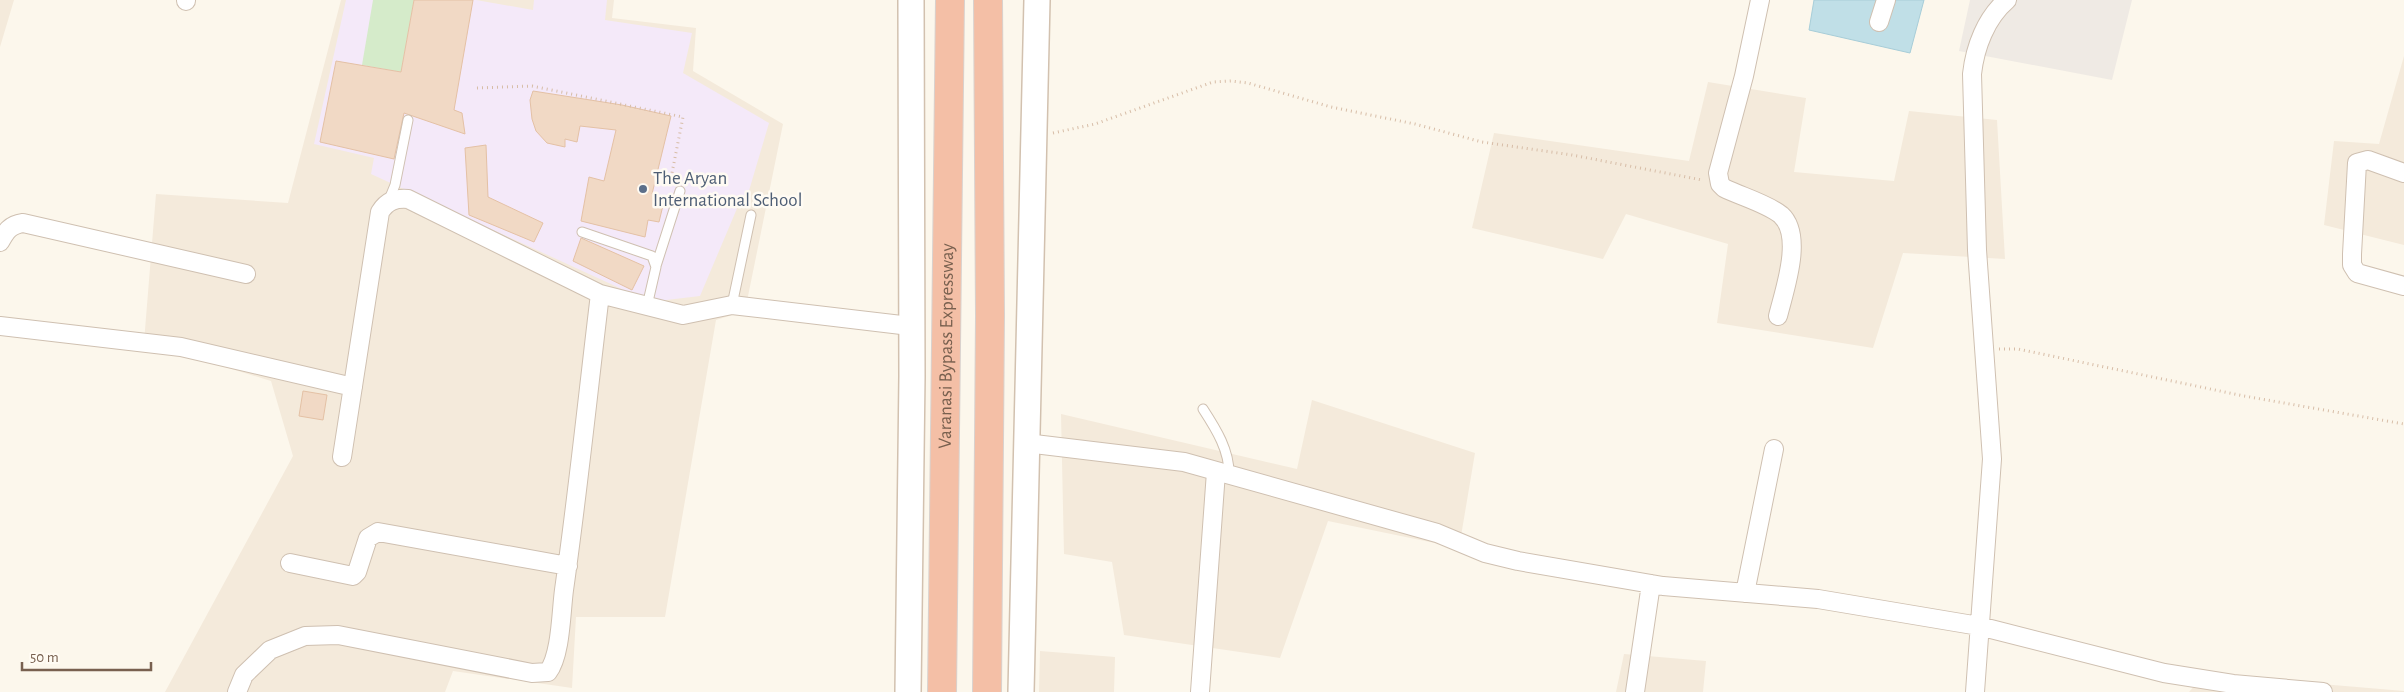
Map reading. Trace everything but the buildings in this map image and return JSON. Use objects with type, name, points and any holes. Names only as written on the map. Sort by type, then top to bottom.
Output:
[{"type":"highway","name":"Varanasi Bypass Expressway","points":[[942,692],[950,0]]},
{"type":"highway","points":[[986,692],[990,326],[988,0]]},
{"type":"street","points":[[908,692],[911,396],[911,0]]},
{"type":"street","points":[[1021,692],[1037,0]]},
{"type":"street","points":[[1760,0],[1744,76],[1718,166],[1720,184],[1724,188],[1781,216],[1788,228],[1792,241],[1792,256],[1778,316]]},
{"type":"street","points":[[1878,22],[1886,0]]},
{"type":"street","points":[[1975,692],[1992,458],[1977,250],[1972,74],[1977,50],[1989,21],[1996,10],[2007,0]]},
{"type":"street","points":[[2404,173],[2368,160],[2361,160],[2357,163],[2352,265],[2357,274],[2404,286]]},
{"type":"street","points":[[342,457],[380,212],[388,202],[400,198],[408,199],[600,294],[647,306],[684,315],[732,305],[910,326]]},
{"type":"street","points":[[0,242],[7,230],[14,225],[23,223],[246,274]]},
{"type":"street","points":[[237,692],[244,675],[270,650],[306,636],[338,635],[532,673],[548,672],[552,667],[556,651],[568,566],[600,294]]},
{"type":"street","points":[[0,326],[181,347],[353,387]]},
{"type":"street","points":[[1026,443],[1184,462],[1437,533],[1485,553],[1518,561],[1651,584],[1818,599],[1979,626],[2224,687],[2323,692]]},
{"type":"street","points":[[1745,593],[1774,448]]},
{"type":"street","points":[[1200,692],[1222,474]]},
{"type":"street","points":[[290,563],[353,576],[357,572],[368,538],[378,532],[568,566]]},
{"type":"street","points":[[1635,692],[1651,584]]},
{"type":"lane","points":[[388,202],[395,185],[408,120]]},
{"type":"lane","points":[[647,306],[656,266],[680,190]]},
{"type":"lane","points":[[732,305],[751,215]]},
{"type":"lane","points":[[582,232],[652,256],[656,266]]},
{"type":"lane","points":[[1203,409],[1227,455],[1222,474]]},
{"type":"path","points":[[1034,134],[1082,128],[1213,82],[1231,81],[1248,83],[1331,107],[1415,124],[1482,142],[1572,155],[1720,184]]},
{"type":"path","points":[[477,88],[532,86],[682,117],[669,187],[680,190]]},
{"type":"path","points":[[1985,350],[2018,349],[2205,388],[2404,424]]},
{"type":"shaded area","points":[[0,0],[14,0],[0,47]]},
{"type":"shaded area","points":[[341,0],[614,0],[612,18],[696,28],[693,71],[783,124],[745,311],[716,320],[665,617],[576,617],[572,688],[453,671],[445,692],[165,692],[293,456],[271,381],[144,342],[156,194],[288,203]]},
{"type":"shaded area","points":[[346,0],[476,0],[533,10],[534,0],[607,0],[605,20],[692,33],[683,73],[769,123],[748,194],[741,199],[700,296],[658,301],[637,296],[371,174],[374,158],[314,144]]},
{"type":"shaded area","points":[[1970,0],[2132,0],[2112,80],[1959,51]]},
{"type":"shaded area","points":[[2404,56],[2404,245],[2324,225],[2334,141],[2379,144]]},
{"type":"shaded area","points":[[1708,82],[1806,98],[1794,172],[1894,181],[1909,111],[1997,120],[2005,259],[1903,253],[1873,348],[1717,323],[1728,244],[1626,214],[1603,259],[1472,228],[1494,133],[1689,161]]},
{"type":"shaded area","points":[[1312,400],[1475,453],[1459,548],[1328,521],[1280,658],[1124,635],[1112,562],[1064,554],[1061,414],[1297,469]]},
{"type":"shaded area","points":[[1040,651],[1115,657],[1114,692],[1039,692]]},
{"type":"shaded area","points":[[1624,654],[1706,661],[1703,692],[1616,692]]},
{"type":"shaded area","points":[[2205,674],[2404,691],[2404,692],[2189,692]]},
{"type":"green space","points":[[373,0],[414,0],[401,72],[362,65]]},
{"type":"water","points":[[1814,0],[1924,0],[1910,53],[1809,30]]},
{"type":"place","name":"The Aryan International School","points":[[643,189]]}]
